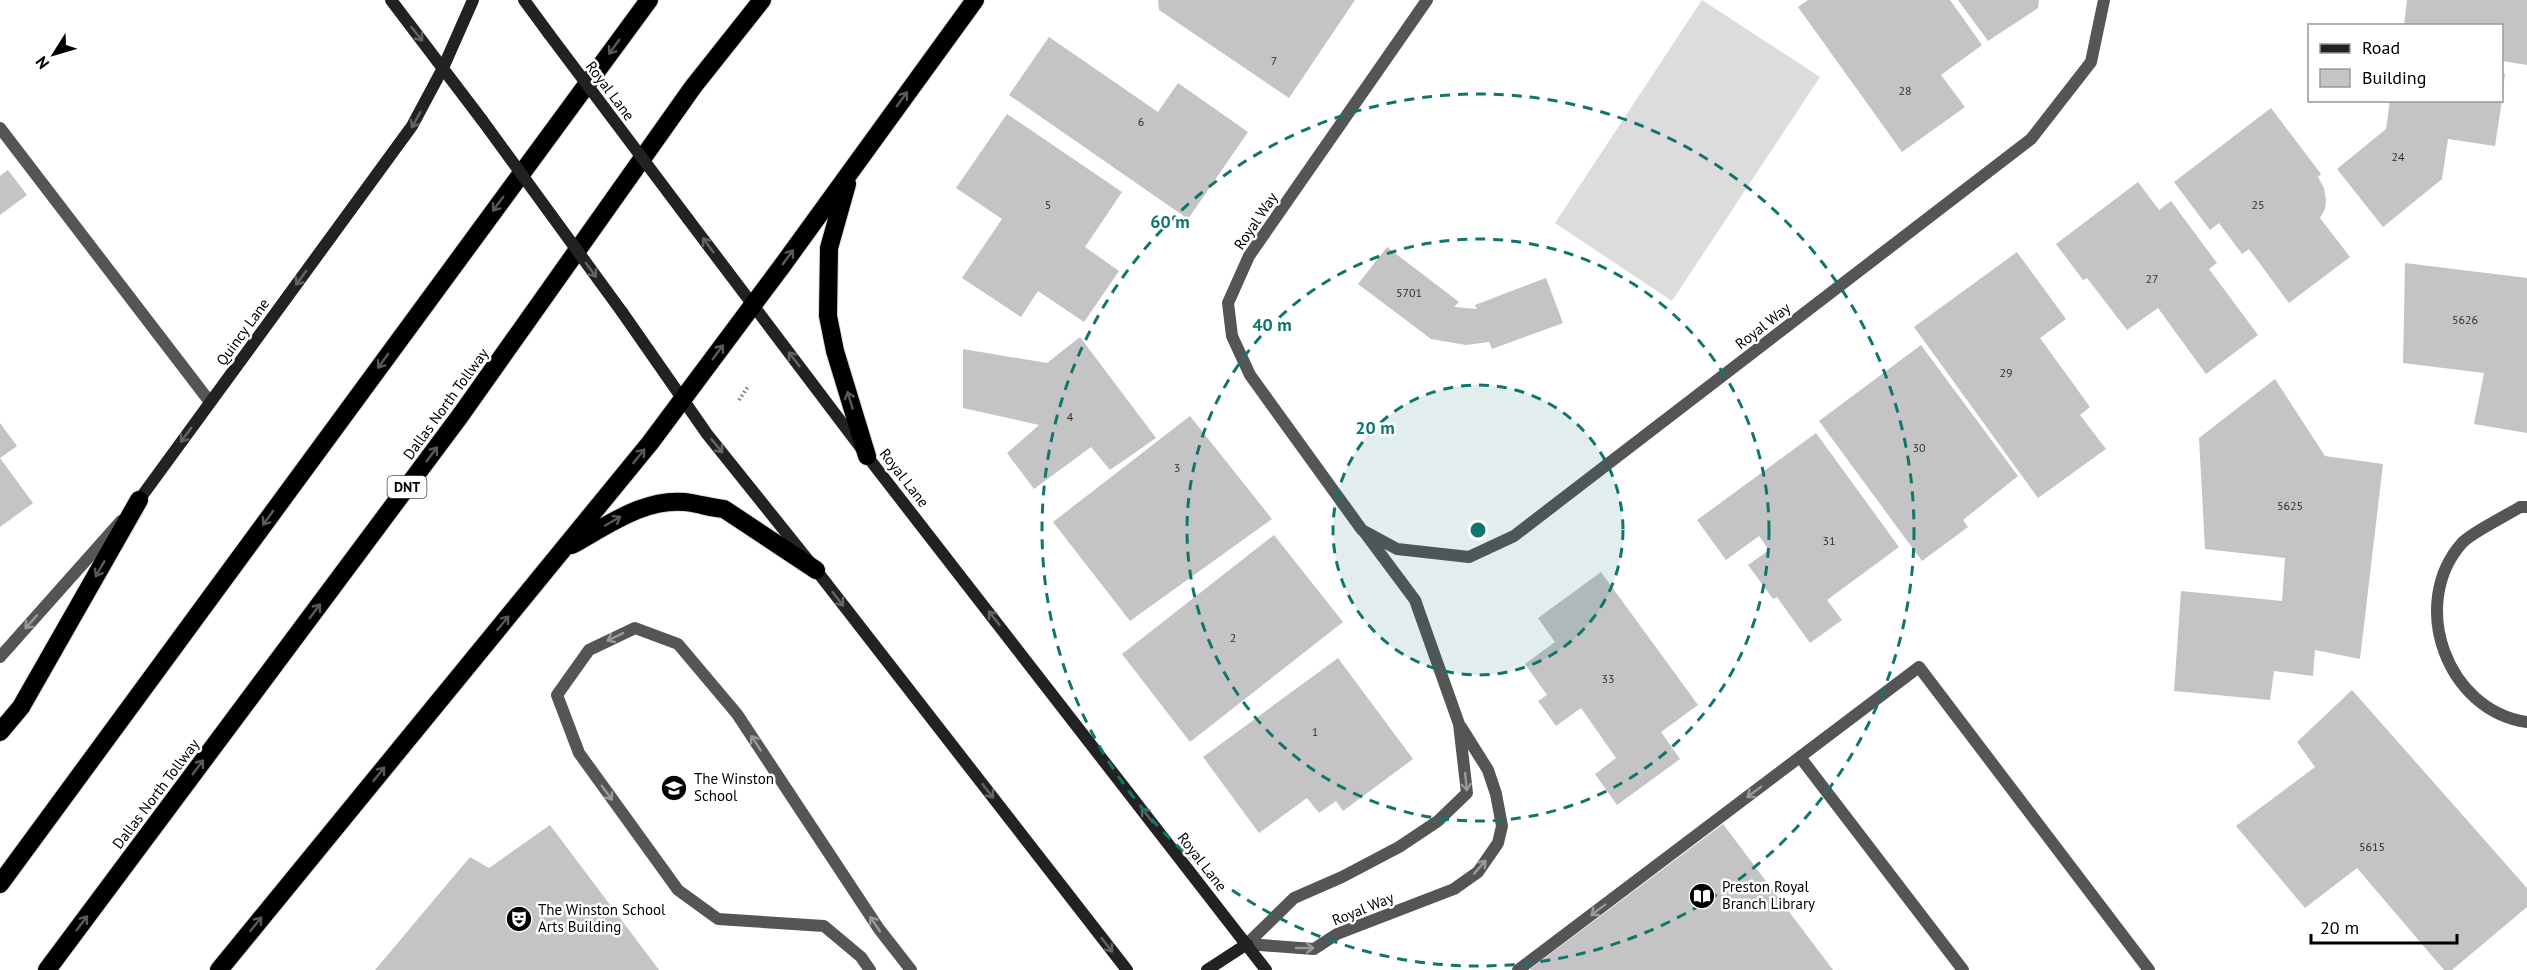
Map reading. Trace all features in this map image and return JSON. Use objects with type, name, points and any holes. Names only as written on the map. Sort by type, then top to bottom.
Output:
[{"type":"highway","points":[[0,884],[649,0]]},
{"type":"highway","name":"Dallas North Tollway","points":[[47,970],[460,416],[693,87],[762,0]]},
{"type":"highway","points":[[219,970],[562,551],[683,399],[975,0]]},
{"type":"highway","points":[[851,170],[829,248],[828,316],[835,351],[867,456]]},
{"type":"highway","points":[[0,732],[21,707],[139,500]]},
{"type":"highway","points":[[562,551],[631,511],[668,502],[692,503],[707,508],[724,509],[816,570]]},
{"type":"main road","points":[[391,0],[622,312],[707,434],[816,570],[1127,970]]},
{"type":"main road","name":"Quincy Lane","points":[[139,500],[412,126],[443,68],[472,0]]},
{"type":"main road","name":"Royal Lane","points":[[524,0],[867,456],[1266,970]]},
{"type":"main road","points":[[1206,970],[1247,944]]},
{"type":"street","name":"Royal Way","points":[[1247,944],[1314,949],[1337,934],[1454,889],[1478,872],[1498,843],[1502,826],[1496,794],[1488,770],[1459,724],[1415,600],[1250,375],[1232,336],[1228,303],[1249,256],[1427,0]]},
{"type":"street","name":"Royal Way","points":[[1362,530],[1397,549],[1469,556],[1514,536],[2031,138],[2091,62],[2104,0]]},
{"type":"street","points":[[0,128],[210,402]]},
{"type":"street","name":"Quincy Lane","points":[[0,657],[139,500]]},
{"type":"street","points":[[2527,507],[2520,507],[2463,543],[2445,572],[2438,593],[2436,621],[2446,656],[2463,686],[2484,707],[2527,722]]},
{"type":"street","points":[[870,970],[861,957],[824,926],[718,919],[678,891],[579,753],[560,705],[557,695],[589,650],[634,628],[678,644],[736,714],[879,929],[911,970]]},
{"type":"street","points":[[1518,970],[1919,667],[2149,970]]},
{"type":"street","name":"Royal Way","points":[[1247,944],[1294,898],[1342,877],[1399,847],[1438,821],[1467,793],[1459,724]]},
{"type":"street","points":[[1800,757],[1963,970]]},
{"type":"path","points":[[739,400],[749,385]]},
{"type":"shaded area","points":[[1702,0],[1820,77],[1672,301],[1555,223]]},
{"type":"building","points":[[1158,0],[1355,0],[1289,98],[1159,10]]},
{"type":"building","points":[[1808,0],[1950,0],[1982,45],[1941,75],[1965,107],[1902,152],[1798,7]]},
{"type":"building","points":[[1958,0],[2039,0],[2038,8],[1988,41]]},
{"type":"building","points":[[2407,0],[2527,0],[2527,65],[2503,61],[2503,24],[2404,24]]},
{"type":"building","points":[[1049,37],[1158,112],[1178,83],[1248,132],[1188,219],[1009,95]]},
{"type":"building","points":[[2390,102],[2502,102],[2495,146],[2448,139],[2442,179],[2383,227],[2337,169],[2386,129]]},
{"type":"building","points":[[2271,108],[2321,174],[2318,177],[2324,188],[2326,200],[2325,209],[2320,218],[2350,257],[2289,303],[2249,249],[2242,254],[2219,223],[2210,230],[2174,182]]},
{"type":"building","points":[[1007,114],[1122,192],[1085,247],[1119,271],[1084,322],[1038,291],[1021,317],[962,278],[1002,219],[956,188]]},
{"type":"building","points":[[8,170],[27,195],[0,215],[0,176]]},
{"type":"building","points":[[2138,182],[2159,210],[2171,201],[2217,263],[2209,269],[2258,335],[2206,374],[2158,308],[2127,330],[2087,278],[2083,280],[2056,244]]},
{"type":"building","points":[[1387,247],[1459,302],[1454,307],[1477,309],[1475,305],[1546,278],[1563,323],[1492,349],[1489,342],[1466,345],[1431,339],[1358,284]]},
{"type":"building","points":[[2017,252],[2066,319],[2040,338],[2090,407],[2080,415],[2106,449],[2038,498],[1914,327]]},
{"type":"building","points":[[2405,263],[2527,278],[2527,433],[2474,424],[2484,373],[2403,363]]},
{"type":"building","points":[[1080,337],[1156,438],[1110,470],[1091,447],[1034,489],[1007,453],[1039,425],[963,408],[963,349],[1047,363]]},
{"type":"building","points":[[1921,345],[2018,476],[1963,520],[1968,527],[1922,561],[1819,421]]},
{"type":"building","points":[[2275,379],[2325,456],[2383,464],[2360,659],[2315,650],[2313,676],[2274,671],[2270,700],[2174,691],[2181,591],[2282,601],[2285,558],[2205,549],[2199,438]]},
{"type":"building","points":[[1190,416],[1272,519],[1130,621],[1053,522]]},
{"type":"building","points":[[0,423],[17,446],[0,458]]},
{"type":"building","points":[[1816,433],[1899,547],[1827,600],[1842,620],[1810,643],[1777,597],[1773,599],[1748,565],[1769,550],[1759,536],[1726,560],[1697,520]]},
{"type":"building","points":[[0,458],[33,503],[0,527]]},
{"type":"building","points":[[1274,535],[1343,622],[1190,742],[1122,654]]},
{"type":"building","points":[[1601,572],[1698,705],[1661,732],[1680,759],[1617,805],[1595,774],[1616,758],[1581,708],[1556,726],[1538,701],[1547,695],[1525,664],[1555,642],[1538,618]]},
{"type":"building","points":[[1338,658],[1413,759],[1343,811],[1336,801],[1319,813],[1307,798],[1259,833],[1203,757]]},
{"type":"building","points":[[2352,690],[2527,888],[2527,907],[2452,970],[2444,970],[2357,868],[2305,908],[2236,826],[2315,767],[2297,742]]},
{"type":"building","name":"Preston Royal Branch Library","points":[[1723,824],[1833,970],[1530,969]]},
{"type":"building","name":"The Winston School Arts Building","points":[[550,825],[659,970],[375,970],[470,857],[489,868]]},
{"type":"place","name":"The Winston School","points":[[674,788]]},
{"type":"place","name":"Preston Royal Branch Library","points":[[1702,896]]},
{"type":"place","name":"The Winston School Arts Building","points":[[519,919]]}]
